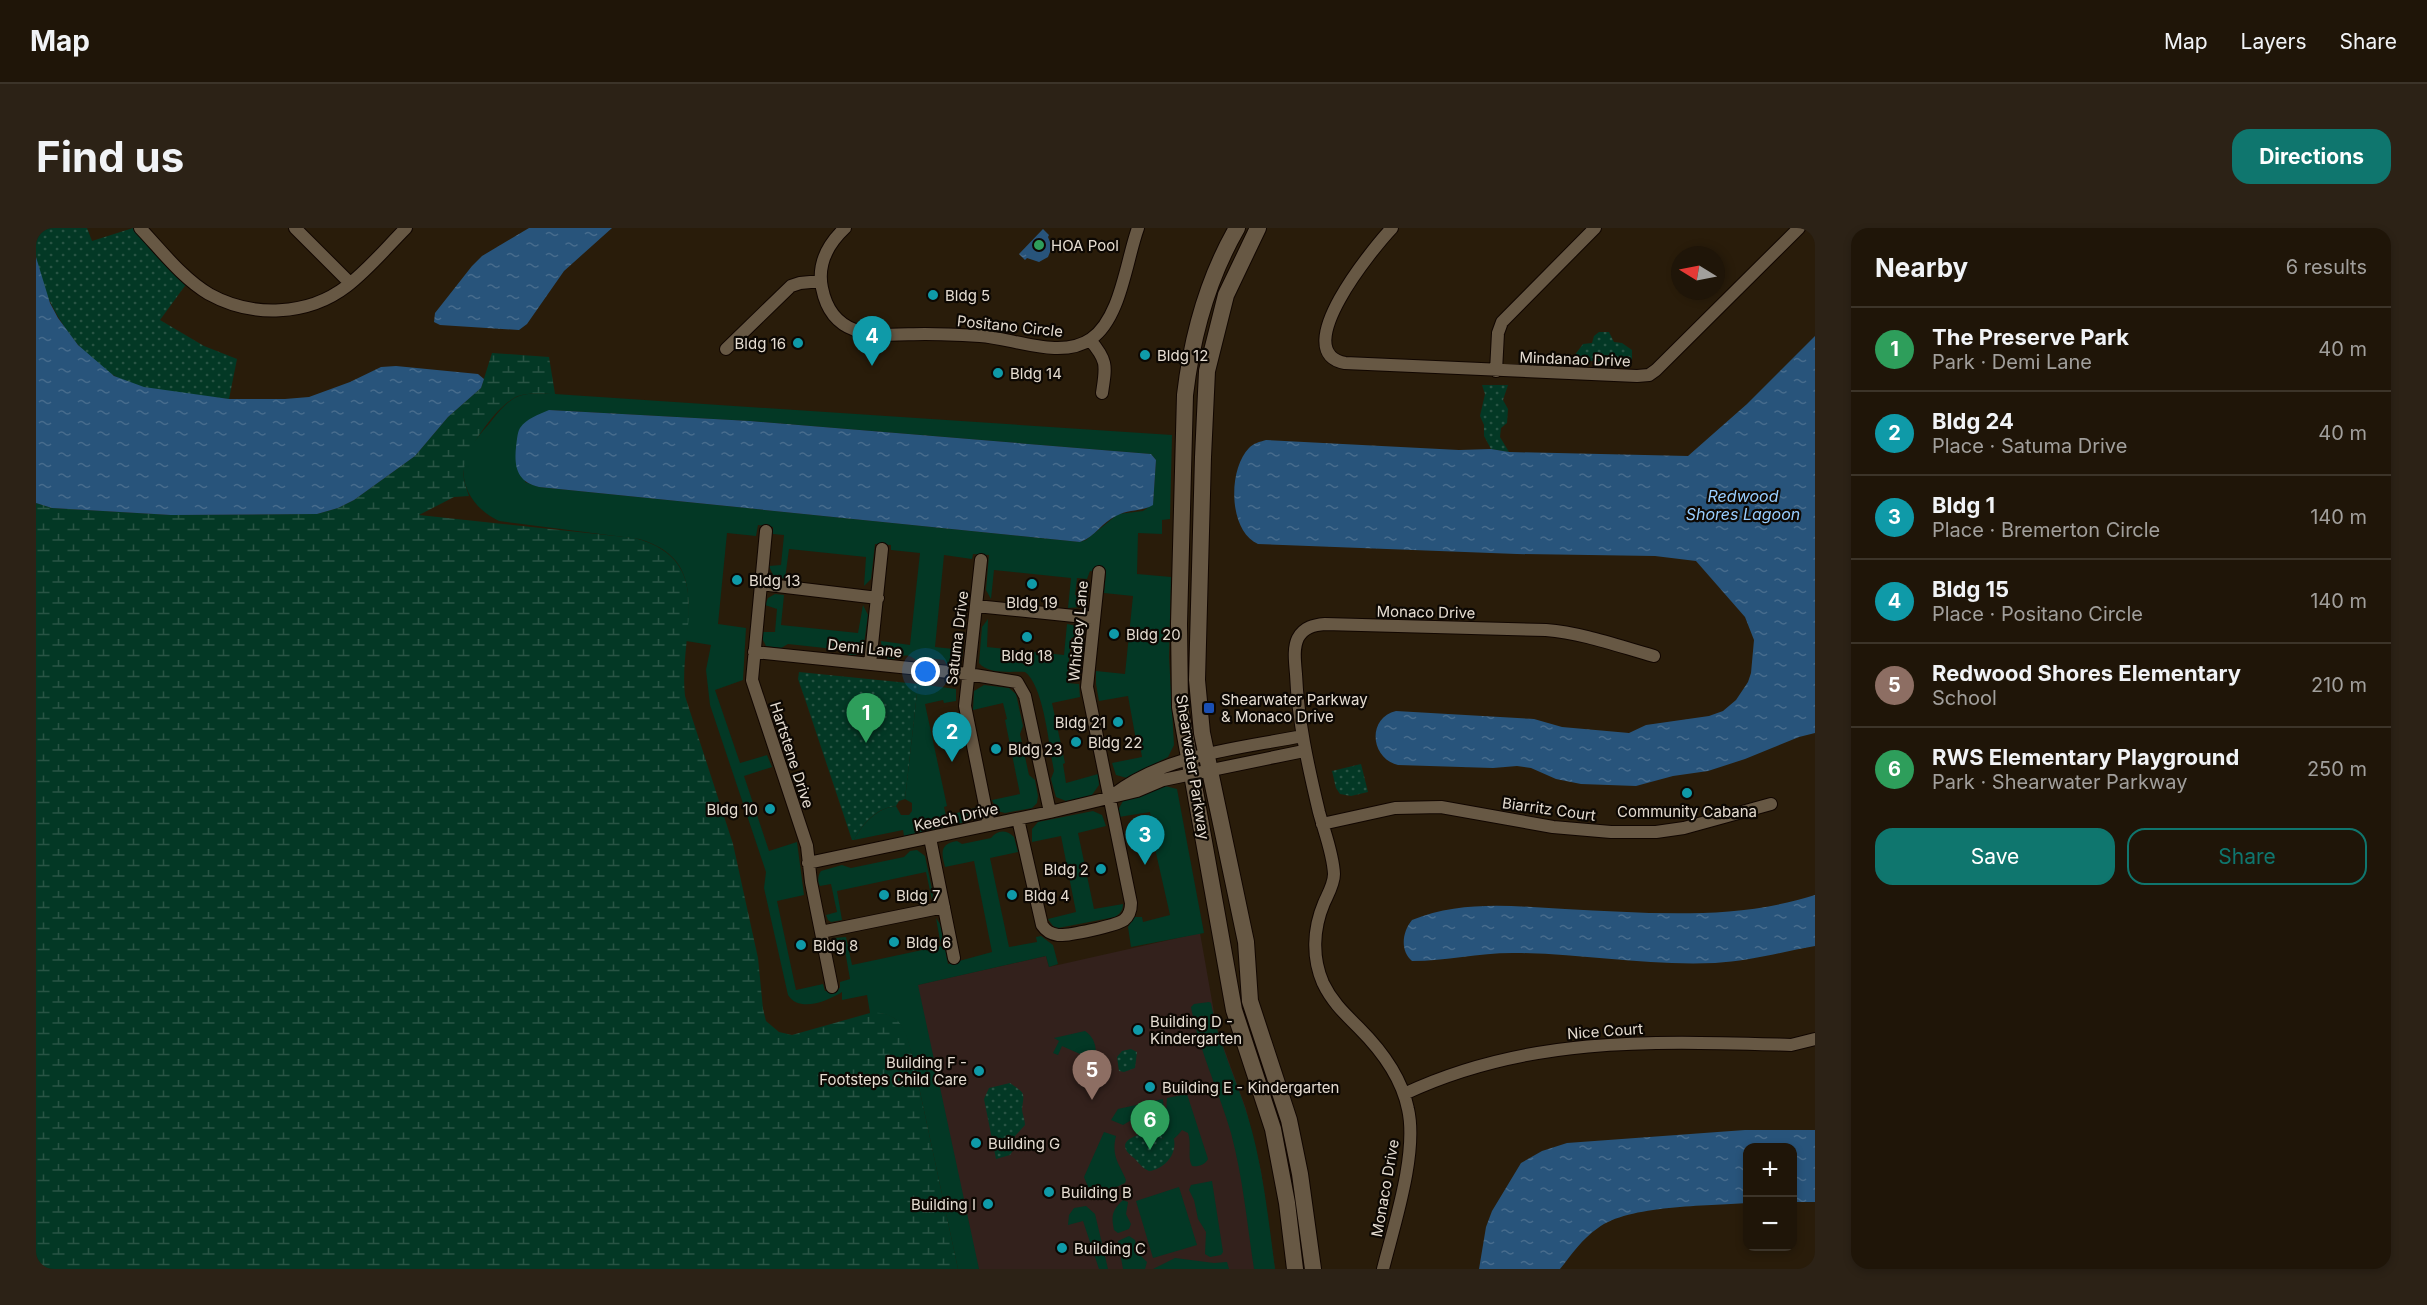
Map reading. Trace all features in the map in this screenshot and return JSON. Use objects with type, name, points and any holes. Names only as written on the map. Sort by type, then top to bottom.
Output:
[{"type":"main road","name":"Shearwater Parkway","points":[[1237,228],[1209,286],[1199,318],[1189,362],[1185,395],[1180,707],[1234,1010],[1273,1130],[1287,1203],[1295,1269]]},
{"type":"main road","name":"Shearwater Parkway","points":[[1258,228],[1226,295],[1216,326],[1207,371],[1197,680],[1202,733],[1246,942],[1250,1001],[1289,1120],[1313,1269]]},
{"type":"main road","points":[[1304,1269],[1309,1241]]},
{"type":"street","points":[[140,228],[198,286],[210,294],[244,308],[273,311],[301,308],[327,298],[350,283],[406,228]]},
{"type":"street","points":[[295,228],[350,283]]},
{"type":"street","points":[[726,349],[791,286],[820,281],[826,251],[845,228]]},
{"type":"street","points":[[1102,393],[1106,369],[1105,360],[1090,340],[1111,317],[1138,228]]},
{"type":"street","name":"Mindanao Drive","points":[[1392,228],[1360,265],[1344,291],[1326,335],[1325,346],[1329,355],[1335,360],[1345,363],[1637,376],[1649,375],[1799,228]]},
{"type":"street","points":[[1496,371],[1498,333],[1502,322],[1595,228]]},
{"type":"street","name":"Positano Circle","points":[[820,281],[827,303],[836,316],[847,327],[867,335],[982,336],[1059,348],[1076,346],[1090,340]]},
{"type":"street","name":"Hartstene Drive","points":[[766,531],[752,680],[807,846],[808,863],[832,987]]},
{"type":"street","points":[[870,664],[882,549]]},
{"type":"street","name":"Satuma Drive","points":[[981,560],[965,706],[989,825]]},
{"type":"street","name":"Whidbey Lane","points":[[1018,819],[1042,925],[1045,929],[1051,933],[1063,935],[1110,925],[1125,919],[1131,905],[1088,687],[1099,572]]},
{"type":"street","points":[[761,584],[878,598]]},
{"type":"street","points":[[976,606],[1094,618]]},
{"type":"street","name":"Monaco Drive","points":[[1383,1269],[1407,1169],[1410,1145],[1409,1111],[1404,1094],[1387,1062],[1370,1039],[1336,1006],[1318,970],[1315,950],[1316,932],[1334,872],[1302,736],[1296,685],[1295,648],[1297,640],[1305,630],[1318,625],[1567,632],[1654,656]]},
{"type":"street","name":"Demi Lane","points":[[754,652],[968,674],[1014,681],[1023,689],[1050,812]]},
{"type":"street","points":[[1208,763],[1302,736]]},
{"type":"street","points":[[1208,763],[1305,751]]},
{"type":"street","name":"Keech Drive","points":[[808,863],[1109,798],[1141,776],[1158,768],[1190,767],[1208,763]]},
{"type":"street","name":"Biarritz Court","points":[[1322,824],[1395,808],[1441,807],[1563,829],[1611,832],[1656,831],[1684,828],[1771,804]]},
{"type":"street","points":[[930,838],[954,958]]},
{"type":"street","points":[[821,932],[944,907]]},
{"type":"street","name":"Nice Court","points":[[1404,1094],[1454,1073],[1550,1050],[1630,1043],[1791,1045],[1815,1039]]},
{"type":"shaded area","points":[[1200,933],[1217,1029],[1246,1109],[1261,1171],[1275,1269],[978,1269],[917,985],[1046,956],[1049,967]]},
{"type":"green space","points":[[36,228],[87,228],[92,241],[133,228],[187,283],[160,320],[204,346],[237,359],[229,399],[146,388],[121,379],[91,358],[65,327],[45,290],[36,255]]},
{"type":"green space","points":[[1599,332],[1609,332],[1614,342],[1622,343],[1632,350],[1632,363],[1571,360],[1583,344],[1592,343],[1594,336]]},
{"type":"green space","points":[[492,353],[549,357],[555,394],[518,396],[502,408],[477,438],[466,460],[464,476],[469,496],[454,497],[419,515],[634,538],[660,549],[677,563],[686,581],[689,602],[684,672],[685,696],[733,844],[758,958],[766,1021],[779,1032],[792,1035],[870,1013],[890,1016],[902,1026],[913,1059],[958,1269],[36,1269],[36,503],[52,508],[171,515],[317,514],[338,508],[354,500],[415,456],[448,417],[481,388]]},
{"type":"green space","points":[[1482,385],[1508,385],[1503,400],[1508,409],[1507,423],[1501,428],[1500,437],[1509,452],[1491,449],[1484,436],[1484,425],[1480,416],[1485,394]]},
{"type":"green space","points":[[528,394],[1172,435],[1170,519],[1162,520],[1162,534],[1138,533],[1137,574],[1171,577],[1169,657],[1174,745],[1168,757],[1127,778],[1116,775],[1112,763],[1142,757],[1139,740],[1136,740],[1128,696],[1099,701],[1096,671],[1125,674],[1133,596],[1104,593],[1106,573],[1090,571],[1087,579],[1077,578],[1075,595],[1086,596],[1086,601],[1081,607],[1068,608],[1071,578],[994,570],[991,599],[986,590],[989,555],[973,554],[972,559],[944,555],[935,647],[963,650],[961,660],[957,664],[947,665],[944,660],[929,658],[923,663],[906,656],[889,660],[882,654],[881,641],[910,645],[920,553],[891,550],[891,545],[875,544],[871,579],[864,586],[866,557],[789,549],[785,579],[773,575],[769,566],[781,565],[784,535],[773,534],[773,527],[758,525],[756,536],[727,533],[718,624],[746,628],[743,680],[715,690],[740,763],[767,755],[772,767],[744,776],[769,851],[797,842],[804,895],[777,901],[796,990],[823,984],[825,991],[840,988],[840,982],[850,979],[844,945],[832,947],[831,942],[834,938],[846,937],[852,965],[941,946],[936,918],[940,924],[948,964],[992,952],[974,861],[945,867],[943,850],[951,842],[957,841],[962,844],[991,838],[996,833],[1008,833],[1014,837],[1018,852],[990,858],[1009,947],[1037,942],[1036,937],[1041,936],[1053,945],[1058,964],[1049,967],[1046,956],[918,985],[979,1269],[958,1269],[913,1059],[901,1026],[890,1016],[870,1013],[867,995],[842,1000],[842,992],[822,1002],[806,1004],[793,1000],[788,995],[764,888],[766,872],[710,705],[706,670],[711,645],[686,641],[688,592],[679,566],[670,555],[657,546],[639,539],[499,521],[482,510],[470,496],[464,478],[464,468],[468,453],[479,436],[502,408],[514,398]],"holes":[[[549,410],[750,421],[1151,454],[1156,460],[1153,504],[1143,511],[1118,514],[1086,540],[1080,542],[539,487],[525,482]]]},
{"type":"green space","points":[[775,594],[784,595],[781,625],[858,633],[863,605],[868,615],[863,651],[856,655],[849,655],[843,650],[788,644],[781,648],[766,646],[762,632],[775,632],[777,609],[765,605],[768,598]]},
{"type":"green space","points":[[988,619],[987,647],[1064,655],[1067,624],[1077,626],[1082,631],[1082,638],[1071,638],[1067,683],[1079,684],[1080,697],[1052,703],[1065,763],[1063,764],[1066,783],[1098,774],[1099,785],[1092,795],[1066,801],[1056,797],[1051,779],[1054,771],[1045,718],[1037,690],[1031,679],[1025,672],[995,671],[979,663],[982,627]]},
{"type":"green space","points":[[799,672],[918,684],[905,799],[899,801],[896,806],[882,810],[871,817],[854,840],[852,840],[798,679]]},
{"type":"green space","points":[[918,684],[956,689],[956,701],[944,703],[943,700],[925,704],[947,806],[944,807],[946,816],[978,807],[976,816],[970,821],[904,836],[903,830],[854,840],[866,822],[889,807],[896,806],[901,815],[909,815],[912,811],[912,803],[905,799]]},
{"type":"green space","points":[[984,685],[1009,688],[1016,694],[1023,726],[1020,734],[1029,775],[1035,780],[1038,796],[1037,803],[1032,808],[1005,813],[997,811],[992,800],[1020,794],[1003,703],[973,710],[974,691]]},
{"type":"green space","points":[[1361,764],[1368,792],[1351,796],[1340,794],[1336,788],[1332,771]]},
{"type":"green space","points":[[1165,786],[1177,789],[1204,933],[1131,947],[1128,927],[1134,917],[1142,917],[1143,922],[1170,915],[1156,853],[1150,812],[1119,817],[1118,810],[1123,801]]},
{"type":"green space","points":[[1093,811],[1102,815],[1106,826],[1078,833],[1094,909],[1123,904],[1122,908],[1115,917],[1058,928],[1053,926],[1048,919],[1076,912],[1061,836],[1032,842],[1032,829],[1038,822]]},
{"type":"green space","points":[[917,850],[925,856],[933,894],[932,900],[926,872],[837,891],[842,920],[831,922],[828,920],[826,915],[837,912],[831,884],[820,886],[819,884],[818,878],[821,871],[842,865],[851,868],[904,857],[910,851]]},
{"type":"green space","points":[[1209,1002],[1252,1131],[1263,1183],[1275,1269],[1254,1269],[1242,1184],[1231,1133],[1199,1039],[1191,1007],[1194,1004]]},
{"type":"green space","points":[[1085,1031],[1092,1037],[1095,1046],[1094,1063],[1088,1060],[1089,1058],[1062,1046],[1058,1055],[1053,1053],[1059,1041],[1054,1038]]},
{"type":"green space","points":[[1131,1049],[1137,1052],[1135,1068],[1124,1072],[1119,1071],[1117,1057],[1122,1051]]},
{"type":"green space","points":[[1010,1083],[1023,1094],[1022,1111],[1025,1125],[1015,1136],[1014,1149],[1010,1155],[996,1159],[984,1099],[989,1088]]},
{"type":"green space","points":[[1187,1094],[1208,1159],[1197,1166],[1192,1166],[1191,1163],[1188,1133],[1182,1130],[1175,1138],[1167,1140],[1160,1136],[1157,1129],[1166,1114],[1167,1098]]},
{"type":"green space","points":[[1163,1099],[1164,1112],[1145,1112],[1123,1125],[1111,1120],[1118,1109]]},
{"type":"green space","points":[[1157,1129],[1163,1139],[1174,1139],[1174,1145],[1168,1160],[1155,1170],[1149,1171],[1127,1152],[1125,1146],[1131,1138]]},
{"type":"green space","points":[[1104,1132],[1116,1136],[1115,1155],[1126,1180],[1125,1183],[1102,1193],[1088,1187],[1084,1177]]},
{"type":"green space","points":[[1212,1181],[1223,1252],[1221,1255],[1210,1257],[1205,1254],[1206,1232],[1198,1219],[1194,1200],[1189,1190],[1191,1185]]},
{"type":"green space","points":[[1179,1187],[1197,1245],[1153,1258],[1136,1201]]},
{"type":"green space","points":[[1123,1200],[1128,1202],[1126,1214],[1131,1224],[1129,1229],[1118,1233],[1114,1230],[1113,1217],[1115,1210]]},
{"type":"green space","points":[[1086,1206],[1095,1214],[1108,1269],[1099,1269],[1083,1221],[1068,1225],[1069,1215],[1074,1208]]},
{"type":"green space","points":[[1129,1236],[1135,1240],[1138,1253],[1147,1262],[1145,1269],[1123,1269],[1118,1241]]},
{"type":"green space","points":[[1175,1258],[1214,1263],[1227,1262],[1229,1269],[1153,1269]]},
{"type":"water","points":[[529,228],[612,228],[564,271],[527,324],[519,330],[440,325],[434,322],[435,313],[482,256]]},
{"type":"water","name":"HOA Pool","points":[[1043,229],[1049,235],[1052,247],[1048,257],[1039,262],[1027,258],[1025,260],[1019,254]]},
{"type":"water","points":[[36,257],[50,303],[78,345],[114,376],[144,387],[229,399],[285,399],[309,397],[350,382],[381,367],[396,366],[478,374],[484,379],[481,388],[448,417],[415,456],[354,500],[338,508],[317,514],[171,515],[52,508],[36,503]]},
{"type":"water","name":"Redwood Shores Lagoon","points":[[1815,336],[1815,733],[1708,771],[1673,776],[1636,786],[1581,784],[1556,779],[1531,768],[1517,766],[1493,768],[1398,765],[1382,755],[1377,747],[1376,738],[1380,721],[1396,711],[1534,719],[1562,727],[1629,733],[1646,725],[1709,716],[1723,711],[1736,700],[1748,682],[1754,640],[1745,617],[1696,561],[1655,556],[1517,554],[1258,544],[1248,537],[1236,513],[1234,499],[1237,470],[1251,446],[1266,440],[1459,450],[1491,449],[1509,452],[1688,456],[1747,404]]},
{"type":"water","points":[[549,410],[750,421],[1151,454],[1156,460],[1153,505],[1116,516],[1090,537],[1080,542],[539,487],[526,481],[518,473],[517,440],[519,430],[526,422]]},
{"type":"water","points":[[1815,895],[1815,946],[1728,962],[1666,963],[1518,953],[1412,961],[1404,947],[1404,936],[1412,920],[1449,909],[1507,906],[1659,913],[1722,912],[1753,909]]},
{"type":"water","points":[[1745,1130],[1815,1130],[1815,1202],[1797,1202],[1797,1143],[1743,1143],[1743,1203],[1669,1208],[1611,1220],[1587,1237],[1560,1269],[1479,1269],[1486,1227],[1492,1211],[1521,1163],[1542,1151],[1567,1143]]},
{"type":"place","name":"HOA Pool","points":[[1039,245]]},
{"type":"place","name":"Bldg 5","points":[[933,295]]},
{"type":"place","name":"Bldg 16","points":[[798,343]]},
{"type":"place","name":"Bldg 12","points":[[1145,355]]},
{"type":"place","name":"Bldg 15","points":[[872,366]]},
{"type":"place","name":"Bldg 14","points":[[998,373]]},
{"type":"place","name":"Bldg 13","points":[[737,580]]},
{"type":"place","name":"Bldg 19","points":[[1032,584]]},
{"type":"place","name":"Bldg 20","points":[[1114,634]]},
{"type":"place","name":"Bldg 18","points":[[1027,637]]},
{"type":"place","name":"Shearwater Parkway & Monaco Drive","points":[[1209,708]]},
{"type":"place","name":"Bldg 21","points":[[1118,722]]},
{"type":"place","name":"Bldg 22","points":[[1076,742]]},
{"type":"place","name":"The Preserve Park","points":[[866,743]]},
{"type":"place","name":"Bldg 23","points":[[996,749]]},
{"type":"place","name":"Bldg 24","points":[[952,762]]},
{"type":"place","name":"Community Cabana","points":[[1687,793]]},
{"type":"place","name":"Bldg 10","points":[[770,809]]},
{"type":"place","name":"Bldg 1","points":[[1145,865]]},
{"type":"place","name":"Bldg 2","points":[[1101,869]]},
{"type":"place","name":"Bldg 7","points":[[884,895]]},
{"type":"place","name":"Bldg 4","points":[[1012,895]]},
{"type":"place","name":"Bldg 6","points":[[894,942]]},
{"type":"place","name":"Bldg 8","points":[[801,945]]},
{"type":"place","name":"Building D - Kindergarten","points":[[1138,1030]]},
{"type":"place","name":"Building F - Footsteps Child Care","points":[[979,1071]]},
{"type":"place","name":"Building E - Kindergarten","points":[[1150,1087]]},
{"type":"place","name":"Redwood Shores Elementary","points":[[1092,1100]]},
{"type":"place","name":"Building G","points":[[976,1143]]},
{"type":"place","name":"RWS Elementary Playground","points":[[1150,1150]]},
{"type":"place","name":"Building B","points":[[1049,1192]]},
{"type":"place","name":"Building I","points":[[988,1204]]},
{"type":"place","name":"Building C","points":[[1062,1248]]}]
